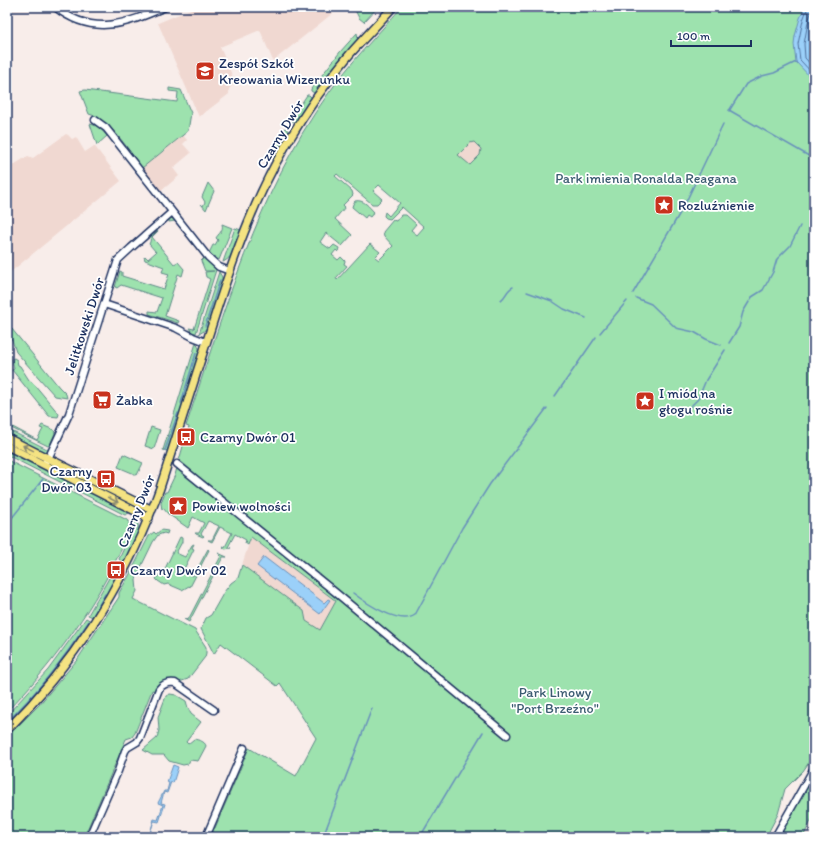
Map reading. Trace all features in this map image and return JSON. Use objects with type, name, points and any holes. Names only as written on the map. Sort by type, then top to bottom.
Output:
[{"type":"main road","name":"Czarny Dwór","points":[[7,730],[45,689],[84,640],[110,597],[143,532],[170,459],[206,342],[230,271],[259,196],[295,130],[317,98],[339,68],[393,7]]},
{"type":"main road","points":[[7,438],[152,510]]},
{"type":"main road","points":[[7,446],[149,518]]},
{"type":"main road","points":[[133,510],[139,517],[143,532]]},
{"type":"street","points":[[55,7],[76,19],[87,23],[101,25],[122,24],[165,7]]},
{"type":"street","points":[[95,120],[106,128],[208,257],[219,267],[230,271]]},
{"type":"street","name":"Jelitkowski Dwór","points":[[42,464],[48,459],[69,414],[116,267],[122,256],[172,212]]},
{"type":"street","points":[[104,304],[176,328],[192,337],[206,342]]},
{"type":"street","points":[[176,464],[335,592],[507,735]]},
{"type":"street","points":[[89,837],[118,771],[125,751],[140,738],[161,687],[168,683],[175,683],[214,710]]},
{"type":"street","points":[[206,837],[244,748]]},
{"type":"street","points":[[775,837],[814,768]]},
{"type":"shaded area","name":"Zespół Szkół Kreowania Wizerunku","points":[[196,7],[337,7],[338,9],[273,61],[260,30],[220,47],[235,82],[229,89],[229,94],[199,117],[158,23]]},
{"type":"shaded area","points":[[66,134],[72,139],[76,137],[85,152],[94,146],[121,181],[7,275],[7,169],[28,156],[33,158]]},
{"type":"shaded area","points":[[183,135],[187,140],[183,144],[191,153],[173,168],[179,176],[161,191],[142,168]]},
{"type":"shaded area","points":[[474,142],[481,149],[480,155],[470,165],[457,156],[469,143]]},
{"type":"shaded area","points":[[251,537],[336,601],[320,631],[306,621],[304,611],[242,565]]},
{"type":"green space","points":[[378,7],[364,22],[359,18],[354,8]]},
{"type":"green space","points":[[402,7],[814,7],[814,755],[803,771],[785,789],[778,814],[766,837],[209,837],[213,828],[215,828],[249,748],[296,776],[316,738],[280,683],[277,686],[221,643],[214,654],[201,629],[206,618],[211,615],[231,583],[238,578],[242,565],[304,611],[306,621],[320,630],[336,601],[251,537],[248,545],[245,543],[246,540],[235,534],[228,547],[231,548],[225,549],[222,546],[225,547],[232,533],[220,527],[212,542],[208,540],[212,540],[219,526],[208,521],[201,534],[204,536],[203,537],[195,533],[199,533],[204,523],[193,517],[188,528],[168,514],[163,508],[162,510],[161,503],[165,492],[167,492],[175,475],[185,439],[187,439],[189,427],[186,426],[229,297],[262,212],[281,172],[303,132],[336,83],[354,60]],"holes":[[[474,142],[481,149],[480,155],[470,165],[458,155],[470,143]],[[337,174],[372,204],[377,204],[382,199],[373,191],[379,185],[400,203],[389,216],[385,212],[384,216],[386,218],[390,219],[402,207],[424,227],[417,235],[411,230],[416,224],[406,215],[401,215],[396,221],[393,220],[383,232],[384,236],[393,246],[379,260],[375,257],[380,252],[370,244],[337,280],[336,278],[347,266],[344,264],[345,261],[341,257],[338,260],[332,255],[336,250],[338,252],[339,248],[334,245],[330,249],[320,242],[326,233],[342,246],[352,235],[335,219],[345,207],[343,205],[353,195],[352,191],[335,176]]]},
{"type":"green space","points":[[357,33],[358,38],[355,44],[316,93],[311,91],[340,52]]},
{"type":"green space","points":[[169,88],[181,90],[191,113],[188,131],[142,168],[112,129],[105,122],[89,114],[80,91],[85,90],[177,102],[178,92],[169,91]]},
{"type":"green space","points":[[307,95],[312,98],[300,117],[293,122],[289,122]]},
{"type":"green space","points":[[90,124],[98,126],[107,136],[97,145]]},
{"type":"green space","points":[[285,128],[289,133],[277,153],[266,162]]},
{"type":"green space","points":[[208,183],[214,191],[206,210],[201,204],[203,206],[205,202],[202,197]]},
{"type":"green space","points":[[355,201],[364,202],[374,212],[370,217],[367,215],[365,218],[352,207]]},
{"type":"green space","points":[[171,218],[176,221],[216,270],[196,333],[192,332],[189,328],[194,329],[210,279],[206,277],[205,272],[214,271],[205,271],[201,261],[204,258],[175,221],[169,222]]},
{"type":"green space","points":[[222,224],[232,228],[219,260],[209,253],[213,245],[215,245],[218,240],[216,238],[222,230]]},
{"type":"green space","points":[[235,228],[241,230],[230,257],[223,262]]},
{"type":"green space","points":[[158,231],[152,237],[174,264],[178,262],[184,269],[182,276],[178,274],[165,316],[179,321],[178,323],[149,314],[149,311],[157,312],[162,298],[121,285],[117,288],[115,287],[120,271],[122,272],[122,276],[164,289],[169,274],[162,272],[164,267],[145,260],[144,257],[145,256],[148,259],[156,252],[149,244],[151,236]]},
{"type":"green space","points":[[219,272],[222,277],[222,282],[208,326],[199,334]]},
{"type":"green space","points":[[7,323],[66,394],[67,398],[55,396],[16,352],[12,340],[7,334]]},
{"type":"green space","points":[[196,343],[199,348],[199,355],[174,435],[167,451],[163,450]]},
{"type":"green space","points":[[14,358],[17,360],[18,365],[29,380],[59,414],[58,417],[49,416],[12,370],[14,369],[12,359]]},
{"type":"green space","points":[[7,424],[37,440],[43,429],[40,428],[42,425],[54,430],[55,433],[50,445],[48,446],[7,426]]},
{"type":"green space","points":[[151,427],[160,430],[154,449],[145,446]]},
{"type":"green space","points":[[7,429],[49,450],[43,452],[7,434]]},
{"type":"green space","points":[[7,450],[130,512],[125,515],[7,455]]},
{"type":"green space","points":[[123,454],[143,463],[137,475],[118,467]]},
{"type":"green space","points":[[7,460],[129,521],[129,531],[106,579],[81,620],[54,658],[7,711]]},
{"type":"green space","points":[[134,516],[137,522],[138,534],[122,563],[119,559],[133,529]]},
{"type":"green space","points":[[161,530],[168,531],[167,534],[164,533],[158,535],[153,542],[138,573],[136,580],[137,591],[133,599],[195,630],[206,647],[205,657],[188,679],[179,682],[166,680],[156,691],[152,690],[135,733],[132,737],[126,739],[84,837],[7,837],[7,737],[38,706],[77,660],[119,597],[119,593],[149,536],[154,532],[156,534]]},
{"type":"green space","points":[[180,537],[182,538],[182,542],[176,553],[185,557],[194,544],[192,548],[194,549],[183,571],[192,576],[194,575],[208,549],[209,550],[190,587],[189,586],[182,590],[168,584],[164,585],[156,579],[163,573]]},
{"type":"green space","points":[[218,553],[227,557],[223,557],[189,622],[184,619],[188,620],[221,556]]},
{"type":"green space","points":[[115,576],[110,590],[94,617],[88,615],[109,578]]},
{"type":"green space","points":[[86,618],[91,621],[71,649],[41,687],[7,724],[7,715],[48,670]]},
{"type":"green space","points":[[170,694],[176,695],[186,701],[191,714],[201,722],[186,742],[188,744],[194,739],[205,744],[206,746],[198,761],[190,760],[188,764],[183,765],[169,761],[164,755],[152,755],[143,750],[157,738],[159,730],[158,717],[166,696]]},
{"type":"green space","points":[[814,774],[814,815],[803,837],[778,837]]},
{"type":"water","points":[[805,7],[814,7],[814,81],[796,62],[794,44],[795,36]]},
{"type":"water","points":[[264,557],[324,603],[328,599],[330,600],[320,614],[257,566]]},
{"type":"water","points":[[173,765],[178,767],[173,783],[171,782],[167,793],[164,792],[161,803],[165,804],[159,822],[154,821],[151,831],[154,819],[158,820],[163,805],[158,803],[164,791],[167,791],[169,783],[167,782]]},
{"type":"water","points":[[150,833],[165,837],[149,837]]},
{"type":"waterway","points":[[729,111],[746,84],[762,76],[774,73],[796,62]]},
{"type":"waterway","points":[[729,110],[814,159]]},
{"type":"waterway","points":[[684,206],[723,124]]},
{"type":"waterway","points":[[633,293],[680,213]]},
{"type":"waterway","points":[[729,343],[739,327],[743,312],[752,297],[763,290],[773,272],[777,259],[790,246],[800,226]]},
{"type":"waterway","points":[[205,326],[220,280]]},
{"type":"waterway","points":[[501,300],[509,289],[513,287]]},
{"type":"waterway","points":[[527,292],[552,301],[564,309],[586,318]]},
{"type":"waterway","points":[[636,298],[651,304],[676,328],[694,332],[721,345]]},
{"type":"waterway","points":[[600,333],[627,301]]},
{"type":"waterway","points":[[555,396],[596,337]]},
{"type":"waterway","points":[[683,414],[698,399],[706,380],[725,350]]},
{"type":"waterway","points":[[181,403],[196,353]]},
{"type":"waterway","points":[[353,593],[374,607],[392,616],[409,618],[415,615],[462,528],[490,484],[547,408]]},
{"type":"waterway","points":[[165,450],[178,413]]},
{"type":"waterway","points":[[7,524],[43,479]]},
{"type":"waterway","points":[[93,616],[105,594]]},
{"type":"waterway","points":[[7,722],[30,699],[51,674],[89,621]]},
{"type":"waterway","points":[[323,837],[372,708]]},
{"type":"waterway","points":[[420,837],[483,732]]},
{"type":"place","name":"Zespół Szkół Kreowania Wizerunku","points":[[205,71]]},
{"type":"place","name":"Rozluźnienie","points":[[664,205]]},
{"type":"place","name":"Żabka","points":[[102,400]]},
{"type":"place","name":"I miód na głogu rośnie","points":[[645,401]]},
{"type":"place","name":"Czarny Dwór 01","points":[[186,437]]},
{"type":"place","name":"Czarny Dwór 03","points":[[106,479]]},
{"type":"place","name":"Powiew wolności","points":[[178,506]]},
{"type":"place","name":"Czarny Dwór 02","points":[[116,570]]},
{"type":"park label","name":"Park imienia Ronalda Reagana","points":[[646,178]]},
{"type":"park label","name":"Park Linowy \"Port Brzeźno\"","points":[[555,700]]}]
